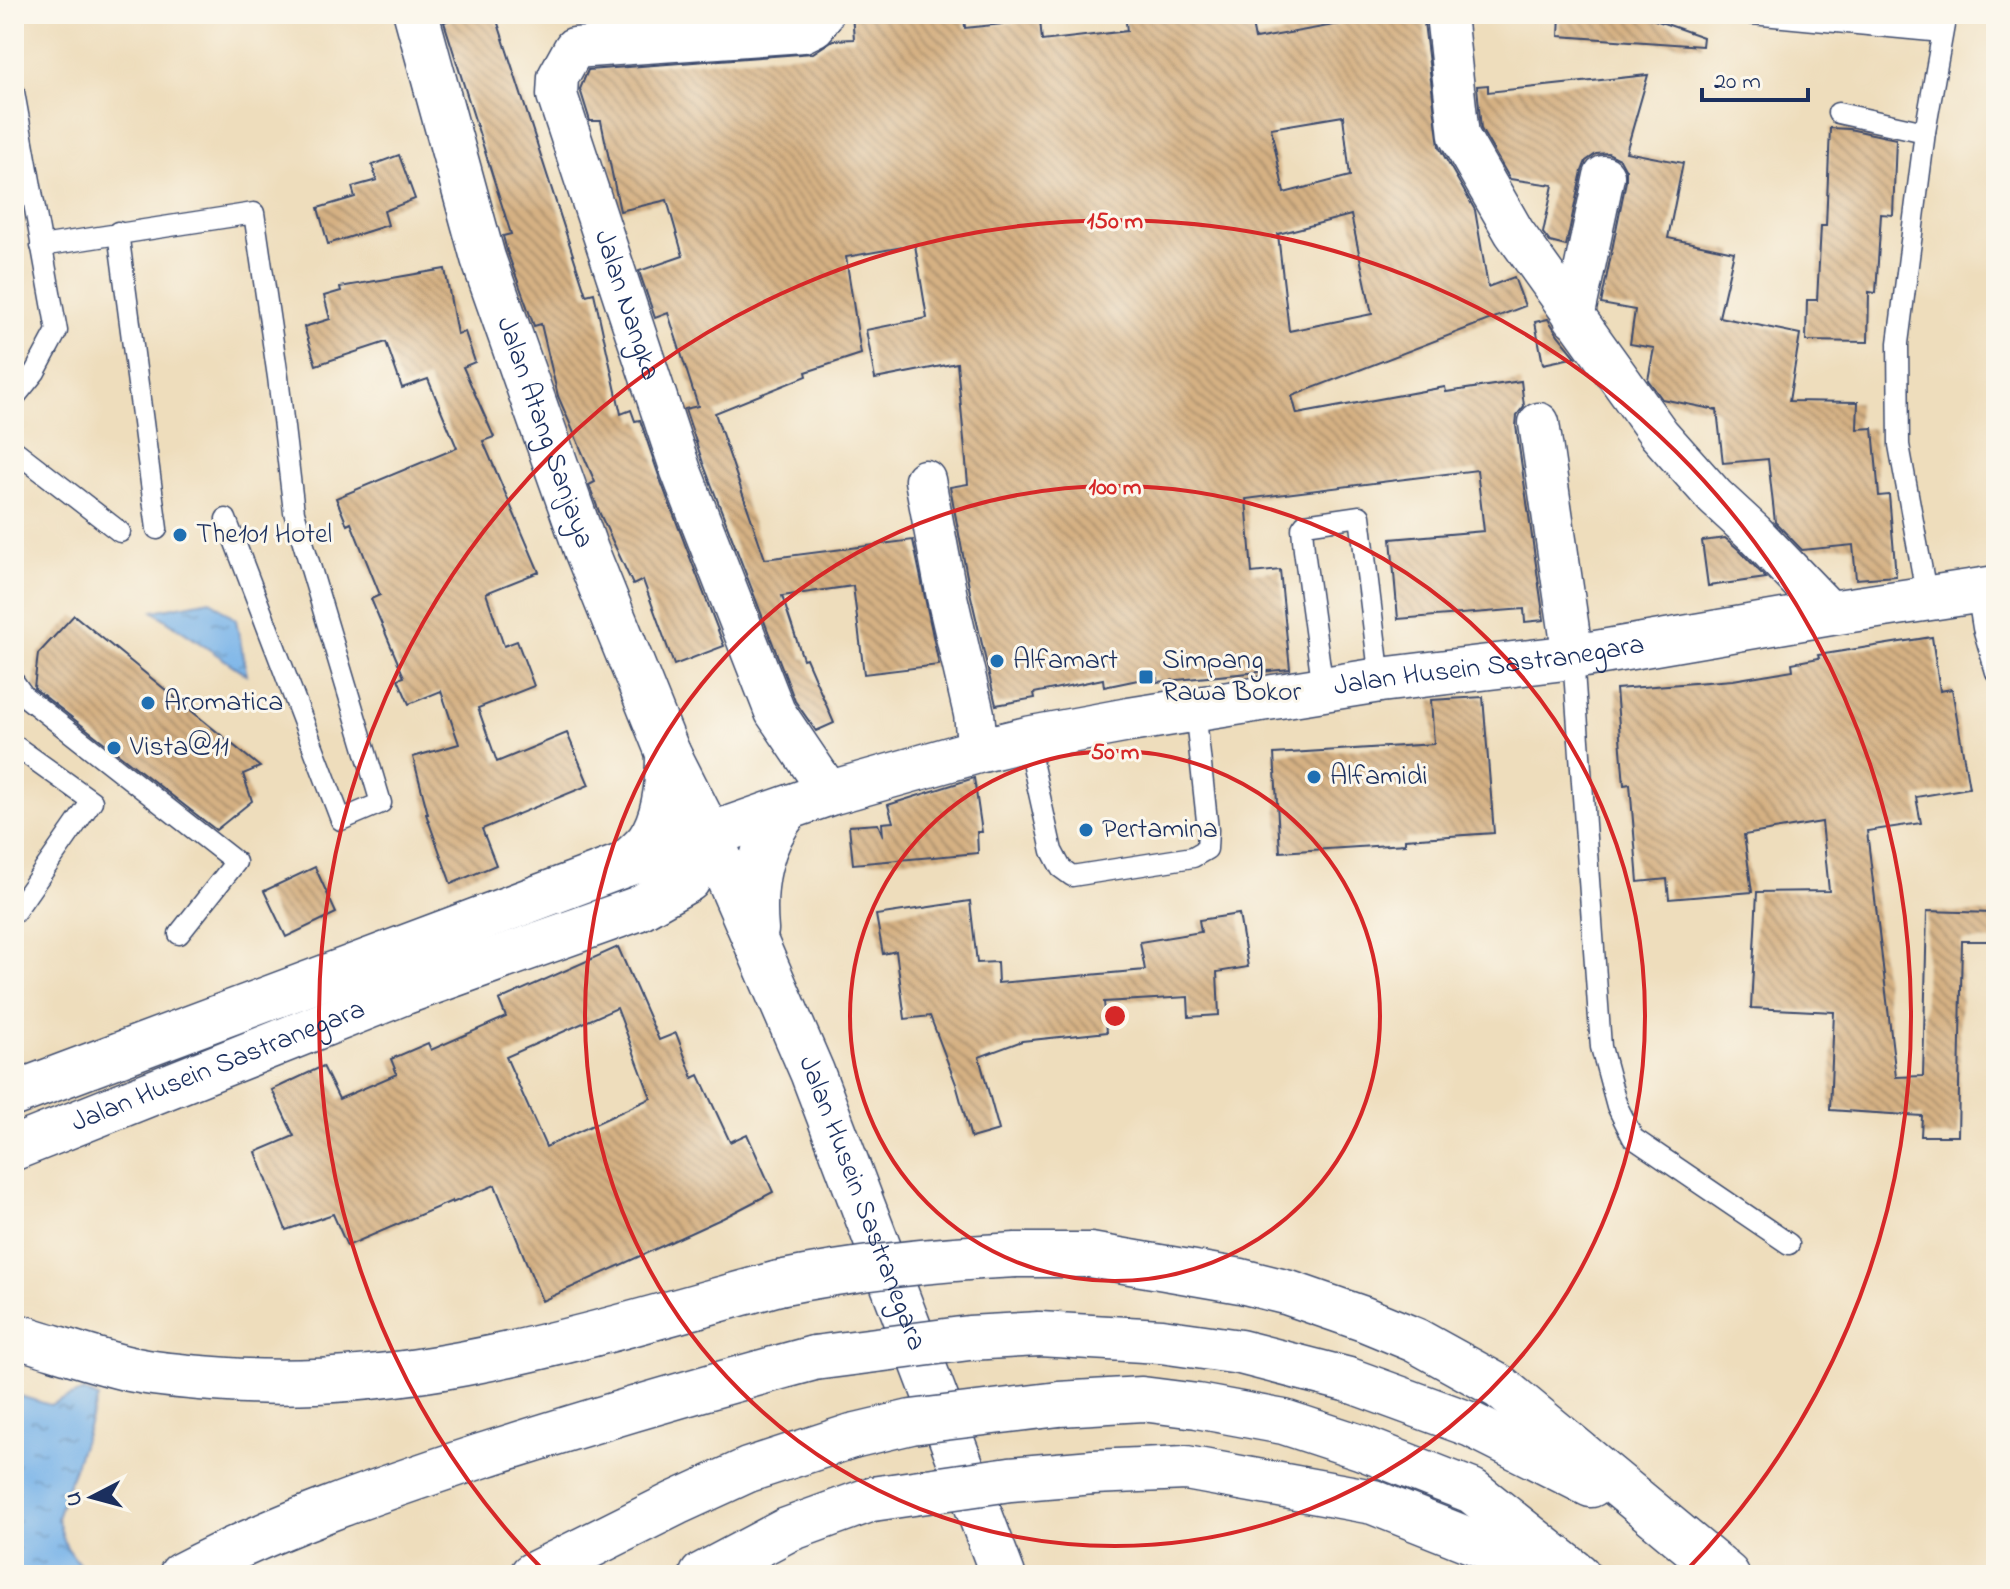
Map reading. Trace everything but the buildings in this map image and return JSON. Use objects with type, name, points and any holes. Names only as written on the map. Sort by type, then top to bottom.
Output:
[{"type":"main road","name":"Jalan Atang Sanjaya","points":[[416,14],[483,258],[586,550],[668,753],[710,836]]},
{"type":"main road","name":"Jalan Husein Sastranegara","points":[[14,1094],[624,865],[808,801],[978,751],[1027,739],[1195,709],[1380,680],[1573,657],[1986,590]]},
{"type":"main road","points":[[668,753],[693,778],[717,793],[746,803],[808,801]]},
{"type":"main road","points":[[624,865],[648,841],[659,820],[668,753]]},
{"type":"main road","points":[[758,949],[755,897],[761,857],[773,829],[808,801]]},
{"type":"main road","name":"Jalan Husein Sastranegara","points":[[710,836],[812,1072],[1003,1575]]},
{"type":"main road","name":"Jalan Husein Sastranegara","points":[[14,1148],[405,992],[637,909],[688,880],[710,836]]},
{"type":"main road","points":[[14,1335],[131,1369],[176,1376],[248,1382],[362,1380],[479,1360],[626,1325],[779,1283],[946,1258],[1090,1255],[1241,1281],[1289,1293],[1415,1340],[1500,1387],[1727,1575]]},
{"type":"main road","points":[[181,1575],[222,1553],[408,1480],[649,1403],[814,1358],[969,1338],[1039,1334],[1161,1341],[1240,1352],[1349,1380],[1472,1425],[1661,1520]]},
{"type":"main road","points":[[532,1575],[748,1470],[852,1436],[911,1422],[1059,1404],[1142,1399],[1284,1422],[1360,1447],[1472,1491],[1578,1575]]},
{"type":"main road","points":[[702,1575],[787,1530],[872,1499],[1010,1479],[1186,1468],[1373,1502],[1557,1575]]},
{"type":"street","name":"Jalan Nangka","points":[[808,801],[681,471],[557,95],[558,77],[574,48],[803,32],[815,26],[823,14]]},
{"type":"street","points":[[1446,14],[1459,136],[1514,232],[1659,434],[1715,497],[1831,613]]},
{"type":"street","points":[[1574,318],[1604,176]]},
{"type":"street","points":[[1539,423],[1573,657]]},
{"type":"street","points":[[925,480],[947,597],[974,714],[978,751]]},
{"type":"lane","points":[[1752,14],[1944,23],[1925,132],[1898,343],[1899,445],[1927,598]]},
{"type":"lane","points":[[14,92],[57,331],[35,372],[14,398]]},
{"type":"lane","points":[[1838,113],[1925,132]]},
{"type":"lane","points":[[41,246],[254,213],[294,512],[381,803],[341,820],[226,519]]},
{"type":"lane","points":[[118,232],[157,529]]},
{"type":"lane","points":[[14,450],[120,532]]},
{"type":"lane","points":[[1323,689],[1303,539],[1302,528],[1305,524],[1360,516],[1380,680]]},
{"type":"lane","points":[[1986,590],[1983,628],[1996,672]]},
{"type":"lane","points":[[1573,657],[1601,1047],[1617,1106],[1633,1138],[1789,1244]]},
{"type":"lane","points":[[14,682],[24,696],[236,862],[179,934]]},
{"type":"lane","points":[[1027,739],[1052,851],[1061,868],[1072,876],[1193,857],[1207,849],[1208,830],[1195,709]]},
{"type":"lane","points":[[14,745],[92,801],[14,913]]},
{"type":"water","points":[[210,600],[236,620],[247,675],[153,611]]},
{"type":"water","points":[[83,1391],[98,1398],[57,1518],[66,1546],[87,1575],[14,1575],[14,1394],[50,1405]]},
{"type":"place","name":"The101 Hotel","points":[[180,535]]},
{"type":"place","name":"Alfamart","points":[[997,661]]},
{"type":"place","name":"Simpang Rawa Bokor","points":[[1146,677]]},
{"type":"place","name":"Aromatica","points":[[148,703]]},
{"type":"place","name":"Vista@11","points":[[114,748]]},
{"type":"place","name":"Alfamidi","points":[[1314,777]]},
{"type":"place","name":"Pertamina","points":[[1086,830]]}]
